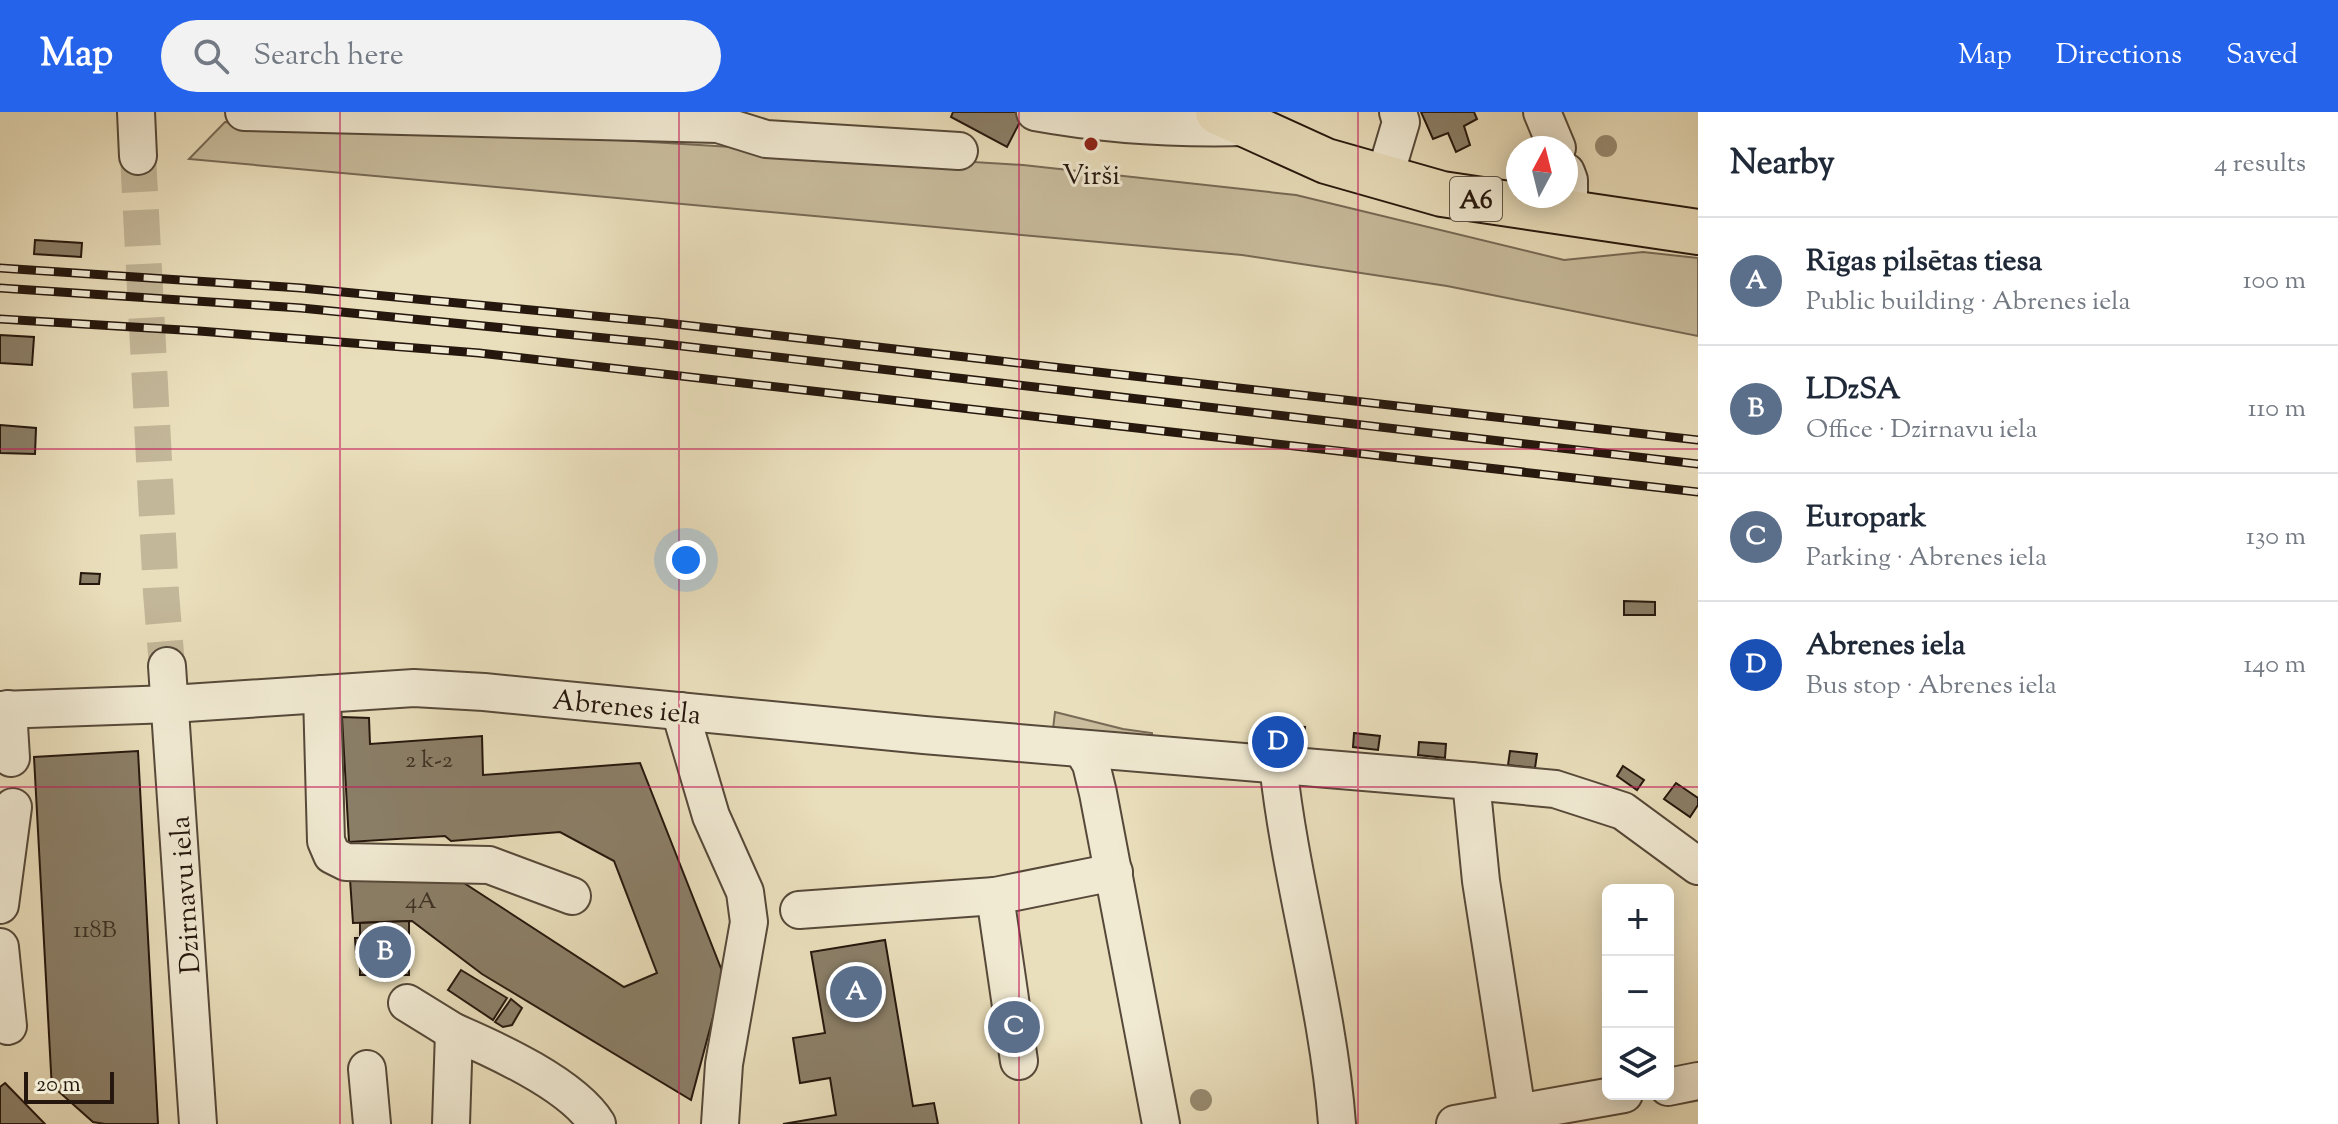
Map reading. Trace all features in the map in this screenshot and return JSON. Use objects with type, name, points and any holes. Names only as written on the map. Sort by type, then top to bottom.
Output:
[{"type":"highway","name":"A6","points":[[1233,120],[1326,161],[1384,179],[1442,194],[1506,193]]},
{"type":"highway","name":"A6","points":[[1578,196],[1698,232]]},
{"type":"street","points":[[136,112],[138,156]]},
{"type":"street","points":[[244,112],[718,118],[766,139],[959,151]]},
{"type":"street","points":[[1035,112],[1115,118],[1181,129],[1233,120]]},
{"type":"street","points":[[1384,179],[1401,122],[1398,112]]},
{"type":"street","points":[[1542,112],[1552,136]]},
{"type":"street","name":"Dzirnavu iela","points":[[167,666],[198,1124]]},
{"type":"street","name":"Abrenes iela","points":[[4,710],[428,689],[1471,781],[1555,789],[1623,811],[1698,866]]},
{"type":"street","points":[[322,694],[326,841],[332,855],[346,862],[489,865],[572,896]]},
{"type":"street","points":[[4,710],[11,758]]},
{"type":"street","points":[[680,711],[711,816],[745,892],[749,922],[724,1064],[720,1124]]},
{"type":"street","points":[[1082,749],[1091,764],[1114,872],[1161,1124]]},
{"type":"street","points":[[1278,764],[1284,823],[1334,1079],[1337,1124]]},
{"type":"street","points":[[1471,781],[1481,881],[1517,1112]]},
{"type":"street","points":[[0,905],[13,807]]},
{"type":"street","points":[[799,910],[995,896],[1114,872]]},
{"type":"street","points":[[995,896],[1019,1061]]},
{"type":"street","points":[[0,947],[8,1026]]},
{"type":"street","points":[[407,1003],[454,1032],[518,1061],[588,1110],[597,1124]]},
{"type":"street","points":[[451,1124],[454,1032]]},
{"type":"street","points":[[367,1069],[372,1124]]},
{"type":"street","points":[[1674,1086],[1698,1081]]},
{"type":"street","points":[[1455,1124],[1602,1098]]},
{"type":"shaded area","points":[[225,122],[537,135],[1023,165],[1296,195],[1564,260],[1643,252],[1698,258],[1698,336],[1447,286],[1242,255],[189,159]]},
{"type":"shaded area","points":[[1055,712],[1152,733],[1152,738],[1053,729]]},
{"type":"building","points":[[953,112],[1025,112],[1007,147],[951,117]]},
{"type":"building","points":[[1421,112],[1474,112],[1477,119],[1464,126],[1470,145],[1456,152],[1448,133],[1433,139]]},
{"type":"building","points":[[35,240],[82,243],[81,257],[34,254]]},
{"type":"building","points":[[0,335],[34,337],[32,365],[0,363]]},
{"type":"building","points":[[0,425],[36,428],[35,454],[0,453]]},
{"type":"building","points":[[81,573],[100,574],[99,584],[80,584]]},
{"type":"building","points":[[1624,601],[1655,602],[1655,615],[1624,615]]},
{"type":"building","points":[[342,717],[369,718],[370,744],[482,736],[483,775],[640,763],[724,976],[691,1100],[482,974],[412,921],[353,923],[350,879],[447,872],[624,987],[657,973],[614,861],[560,832],[451,841],[445,836],[349,842]]},
{"type":"building","points":[[1278,725],[1305,727],[1303,741],[1276,738]]},
{"type":"building","points":[[1354,733],[1380,736],[1378,750],[1353,747]]},
{"type":"building","points":[[1419,742],[1446,744],[1445,758],[1418,755]]},
{"type":"building","points":[[138,751],[158,1124],[105,1124],[93,1122],[57,1090],[52,1090],[34,757]]},
{"type":"building","points":[[1510,751],[1537,754],[1535,768],[1508,765]]},
{"type":"building","points":[[1623,766],[1644,780],[1637,790],[1617,776]]},
{"type":"building","points":[[1676,783],[1698,798],[1698,805],[1690,817],[1664,799]]},
{"type":"building","points":[[409,921],[409,975],[360,975],[360,954],[356,954],[355,938],[360,938],[360,923]]},
{"type":"building","points":[[885,940],[913,1106],[934,1103],[938,1124],[783,1124],[836,1115],[830,1078],[800,1083],[793,1038],[825,1033],[811,952]]},
{"type":"building","points":[[461,970],[507,998],[493,1020],[448,990]]},
{"type":"building","points":[[511,999],[522,1008],[512,1025],[503,1027],[495,1022]]},
{"type":"building","points":[[5,1083],[45,1124],[0,1124],[0,1087]]},
{"type":"tunnel","points":[[138,156],[167,666]]},
{"type":"railway","points":[[0,268],[301,288],[657,322],[1698,440]]},
{"type":"railway","points":[[0,288],[301,308],[656,343],[1698,464]]},
{"type":"railway","points":[[0,319],[479,353],[1698,492]]},
{"type":"place","name":"Virši","points":[[1091,144]]},
{"type":"place","name":"Abrenes iela","points":[[1278,742]]},
{"type":"place","name":"LDzSA","points":[[385,952]]},
{"type":"place","name":"Rīgas pilsētas tiesa","points":[[856,992]]},
{"type":"place","name":"Europark","points":[[1014,1027]]}]
